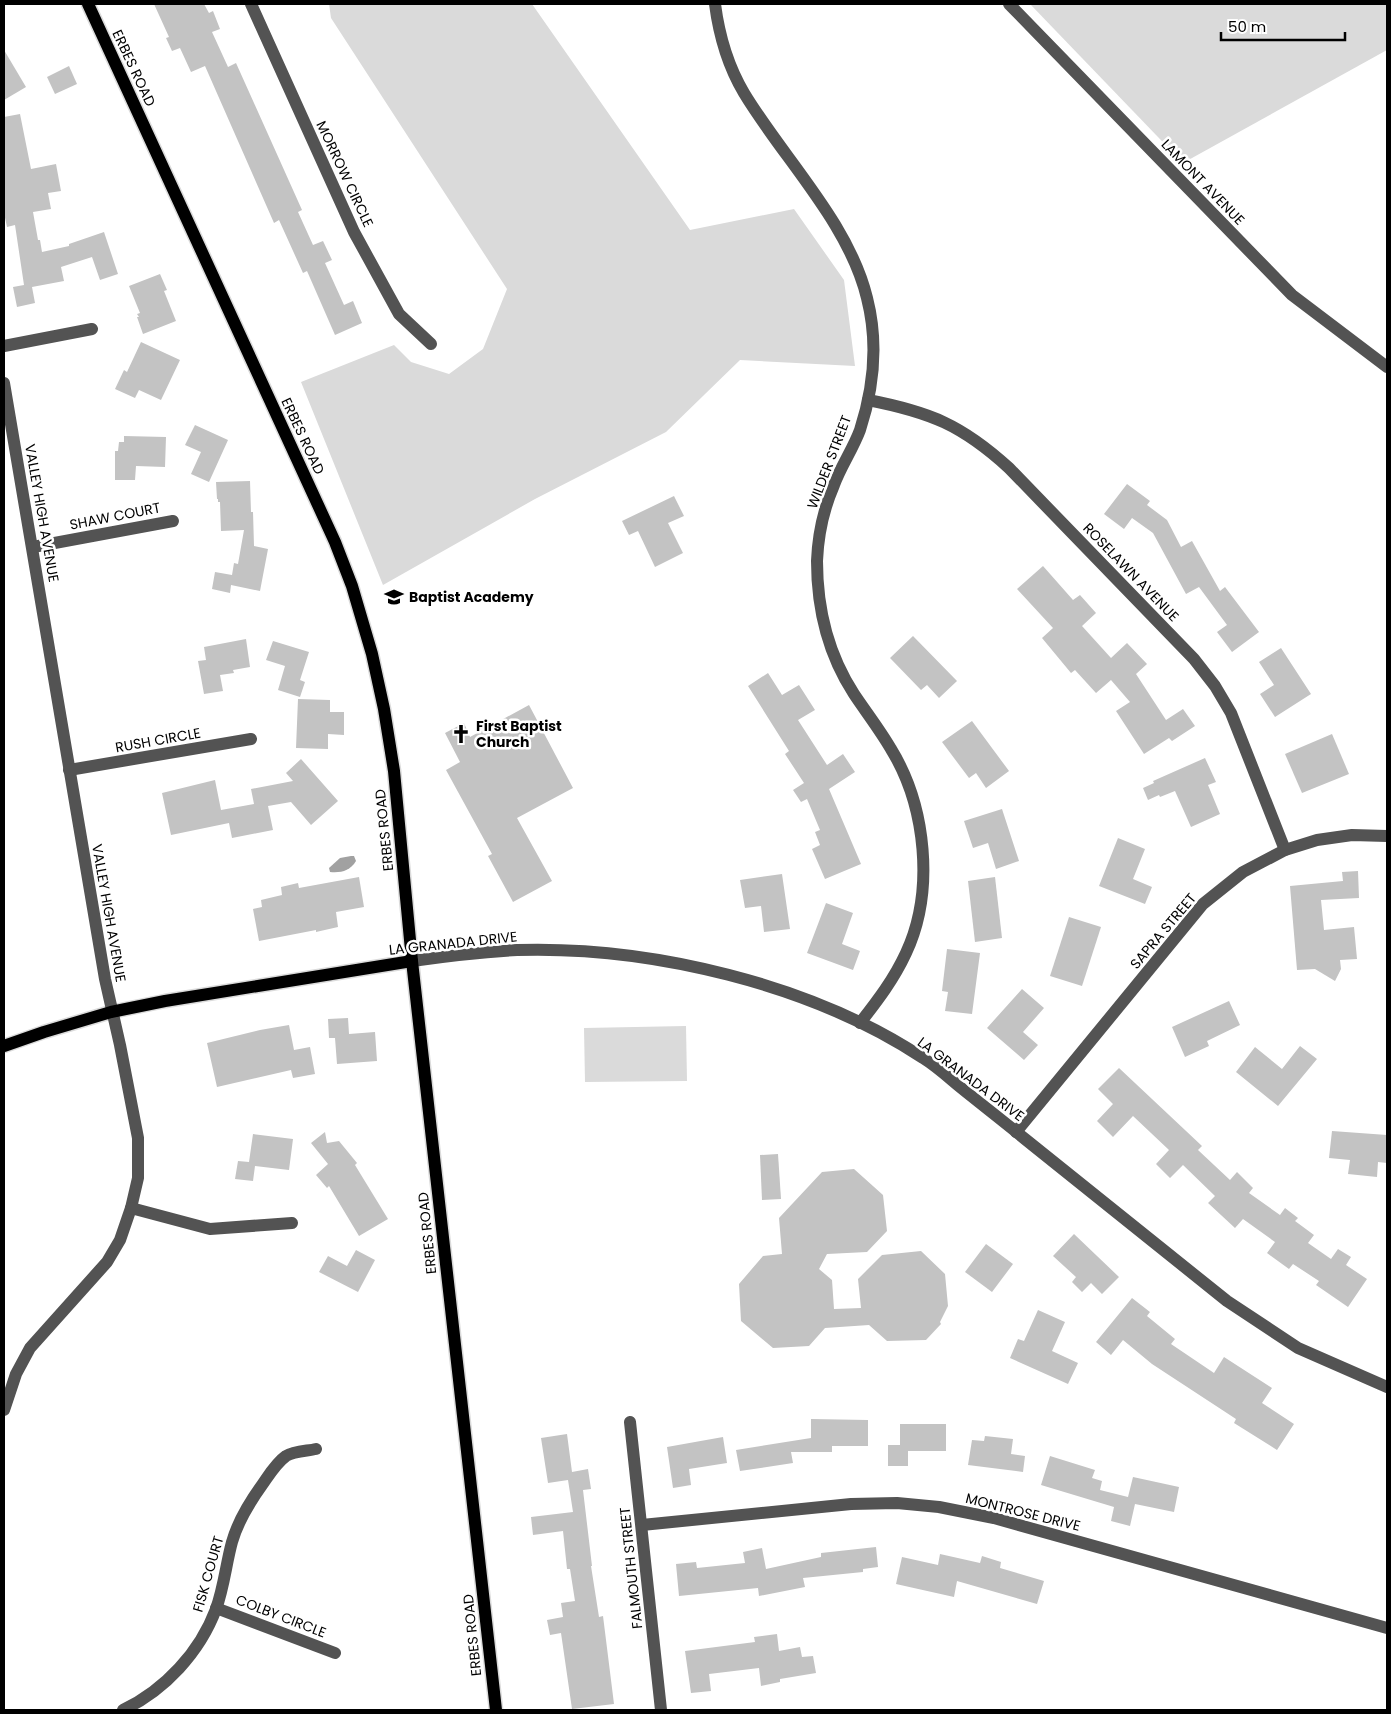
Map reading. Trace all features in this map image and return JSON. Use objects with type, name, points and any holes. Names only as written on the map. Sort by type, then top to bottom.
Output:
[{"type":"main road","name":"ERBES ROAD","points":[[88,4],[335,542],[352,586],[372,654],[384,709],[394,771],[412,961],[496,1710]]},
{"type":"main road","name":"LA GRANADA DRIVE","points":[[4,1046],[112,1012],[412,961]]},
{"type":"street","name":"MORROW CIRCLE","points":[[251,4],[354,232],[399,314],[431,344]]},
{"type":"street","name":"WILDER STREET","points":[[715,4],[718,27],[726,56],[743,92],[837,228],[857,266],[867,297],[872,328],[873,361],[868,400],[859,432],[834,485],[824,514],[817,559],[819,598],[826,635],[840,669],[892,750],[908,783],[919,821],[924,866],[919,911],[907,950],[887,989],[860,1023]]},
{"type":"street","name":"LAMONT AVENUE","points":[[1009,4],[1292,296],[1387,367]]},
{"type":"street","points":[[4,346],[92,329]]},
{"type":"street","name":"VALLEY HIGH AVENUE","points":[[4,384],[112,1012],[138,1138],[138,1178],[131,1208],[120,1240],[107,1262],[30,1348],[16,1374],[4,1410]]},
{"type":"street","name":"ROSELAWN AVENUE","points":[[868,400],[905,407],[935,417],[962,431],[989,449],[1194,659],[1215,686],[1231,714],[1285,850]]},
{"type":"street","name":"SHAW COURT","points":[[33,547],[173,521]]},
{"type":"street","name":"RUSH CIRCLE","points":[[69,770],[251,739]]},
{"type":"street","name":"SAPRA STREET","points":[[1016,1132],[1203,904],[1243,872],[1285,850],[1317,840],[1352,835],[1387,836]]},
{"type":"street","name":"LA GRANADA DRIVE","points":[[412,961],[518,950],[582,952],[640,957],[694,966],[750,981],[806,1000],[860,1023],[924,1059],[1211,1289],[1261,1325],[1298,1348],[1387,1387]]},
{"type":"street","points":[[131,1208],[210,1228],[292,1223]]},
{"type":"street","name":"FALMOUTH STREET","points":[[630,1422],[661,1710]]},
{"type":"street","name":"FISK COURT","points":[[123,1710],[134,1705],[161,1686],[183,1665],[203,1636],[216,1608],[232,1541],[247,1506],[273,1468],[288,1455],[316,1448]]},
{"type":"street","name":"MONTROSE DRIVE","points":[[642,1525],[851,1504],[897,1503],[939,1507],[994,1518],[1387,1628]]},
{"type":"street","name":"COLBY CIRCLE","points":[[216,1608],[335,1653]]},
{"type":"shaded area","points":[[329,4],[532,4],[690,230],[794,209],[844,280],[855,366],[740,360],[666,432],[535,499],[383,585],[301,382],[394,345],[411,362],[449,374],[483,349],[507,289],[331,18]]},
{"type":"shaded area","points":[[1030,4],[1387,4],[1387,50],[1183,163]]},
{"type":"shaded area","points":[[354,856],[356,861],[351,867],[341,872],[330,872],[329,868],[340,858]]},
{"type":"shaded area","points":[[686,1026],[687,1081],[585,1082],[584,1028]]},
{"type":"building","points":[[154,4],[204,4],[209,13],[213,11],[220,29],[212,32],[228,67],[236,63],[302,210],[298,212],[313,245],[323,241],[332,260],[325,263],[344,305],[353,301],[362,323],[335,335],[307,271],[303,273],[279,220],[274,223],[205,66],[191,72],[180,48],[172,51],[166,38],[169,37]]},
{"type":"building","points":[[4,50],[26,87],[4,100]]},
{"type":"building","points":[[69,66],[77,84],[55,94],[47,77]]},
{"type":"building","points":[[20,114],[31,169],[56,164],[61,191],[48,193],[51,209],[33,212],[42,252],[69,246],[69,244],[104,232],[118,274],[100,280],[92,257],[61,267],[64,281],[32,287],[35,303],[17,307],[13,287],[24,285],[15,225],[7,227],[4,213],[4,117]]},
{"type":"building","points":[[160,274],[167,290],[164,291],[176,321],[143,334],[137,317],[139,317],[137,314],[140,313],[129,286]]},
{"type":"building","points":[[141,342],[180,360],[161,400],[139,390],[135,398],[115,389],[124,370],[127,372]]},
{"type":"building","points":[[195,425],[228,440],[209,482],[191,474],[201,452],[185,445]]},
{"type":"building","points":[[124,436],[166,437],[165,467],[136,466],[135,480],[115,480],[115,451],[118,451],[119,442],[124,442]]},
{"type":"building","points":[[250,481],[254,546],[268,549],[260,591],[231,585],[230,593],[212,589],[215,572],[232,575],[234,563],[238,564],[244,530],[221,531],[220,502],[217,499],[216,482]]},
{"type":"building","points":[[1127,484],[1150,501],[1147,505],[1167,520],[1181,547],[1192,541],[1220,591],[1225,587],[1259,632],[1232,652],[1217,632],[1227,625],[1199,587],[1186,594],[1153,533],[1132,518],[1124,529],[1104,514]]},
{"type":"building","points":[[674,496],[684,516],[668,523],[683,553],[655,567],[638,531],[629,535],[622,521]]},
{"type":"building","points":[[1043,566],[1073,600],[1080,595],[1096,613],[1082,626],[1111,658],[1127,643],[1147,664],[1136,674],[1166,720],[1183,709],[1195,726],[1172,741],[1169,738],[1144,754],[1116,711],[1130,702],[1111,680],[1096,693],[1075,670],[1071,673],[1042,638],[1053,628],[1017,589]]},
{"type":"building","points":[[913,636],[957,681],[939,698],[927,685],[921,690],[890,658]]},
{"type":"building","points":[[246,639],[250,667],[233,670],[234,673],[220,675],[223,691],[204,694],[198,661],[206,660],[204,647]]},
{"type":"building","points":[[273,641],[309,652],[300,680],[305,682],[300,697],[278,690],[285,666],[266,660]]},
{"type":"building","points":[[1281,648],[1311,694],[1275,717],[1260,694],[1274,685],[1259,662]]},
{"type":"building","points":[[768,673],[782,695],[799,685],[815,710],[798,720],[827,765],[843,754],[855,772],[829,789],[861,864],[825,879],[812,849],[820,845],[815,832],[820,830],[807,799],[801,802],[793,790],[804,783],[785,754],[789,751],[748,686]]},
{"type":"building","points":[[298,699],[330,700],[330,712],[344,712],[344,735],[328,734],[328,749],[296,748]]},
{"type":"building","points":[[529,705],[573,788],[517,818],[552,881],[513,902],[488,856],[492,854],[446,770],[460,762],[445,733],[464,723],[470,737]]},
{"type":"building","points":[[972,721],[1009,771],[986,788],[976,773],[969,778],[942,742]]},
{"type":"building","points":[[1332,734],[1349,774],[1302,793],[1285,754]]},
{"type":"building","points":[[1205,758],[1216,782],[1208,785],[1220,814],[1191,827],[1175,791],[1148,800],[1143,788],[1154,783],[1153,781]]},
{"type":"building","points":[[301,759],[338,801],[311,825],[291,802],[268,806],[273,830],[232,838],[229,823],[171,835],[162,793],[215,780],[221,810],[254,804],[251,789],[293,781],[286,773]]},
{"type":"building","points":[[1002,809],[1019,861],[996,869],[988,843],[973,848],[964,821]]},
{"type":"building","points":[[1118,838],[1145,849],[1133,879],[1152,887],[1145,904],[1099,886]]},
{"type":"building","points":[[1358,871],[1359,898],[1321,900],[1324,930],[1354,927],[1357,959],[1340,960],[1341,969],[1335,981],[1315,969],[1297,970],[1290,886],[1343,881],[1342,872]]},
{"type":"building","points":[[782,874],[790,929],[764,932],[761,906],[745,908],[740,880]]},
{"type":"building","points":[[359,877],[364,907],[336,912],[338,927],[259,941],[253,909],[262,907],[261,900],[282,895],[281,887],[298,883],[299,888]]},
{"type":"building","points":[[995,877],[1002,938],[975,942],[968,881]]},
{"type":"building","points":[[826,903],[853,913],[842,944],[860,951],[853,970],[807,953]]},
{"type":"building","points":[[1069,917],[1101,927],[1082,986],[1050,976]]},
{"type":"building","points":[[947,949],[980,953],[972,1014],[945,1011],[948,992],[942,991]]},
{"type":"building","points":[[1022,989],[1044,1008],[1023,1032],[1038,1045],[1024,1060],[987,1028]]},
{"type":"building","points":[[1229,1001],[1240,1025],[1207,1041],[1209,1046],[1185,1057],[1172,1027]]},
{"type":"building","points":[[348,1018],[349,1034],[375,1032],[377,1061],[337,1064],[335,1038],[329,1038],[328,1019]]},
{"type":"building","points":[[289,1025],[294,1050],[310,1047],[315,1074],[293,1078],[291,1070],[217,1087],[207,1043]]},
{"type":"building","points":[[1300,1046],[1317,1059],[1278,1106],[1236,1072],[1255,1047],[1282,1069]]},
{"type":"building","points":[[1119,1068],[1202,1146],[1198,1150],[1230,1180],[1237,1172],[1253,1188],[1249,1193],[1280,1215],[1285,1208],[1298,1218],[1295,1221],[1314,1235],[1308,1243],[1331,1259],[1338,1249],[1351,1257],[1346,1265],[1367,1279],[1348,1307],[1316,1285],[1319,1281],[1293,1264],[1289,1269],[1267,1253],[1275,1242],[1243,1219],[1235,1228],[1208,1203],[1215,1196],[1183,1165],[1170,1178],[1156,1164],[1169,1150],[1133,1116],[1113,1137],[1097,1121],[1113,1104],[1098,1089]]},
{"type":"building","points":[[1332,1131],[1387,1135],[1387,1163],[1378,1162],[1377,1177],[1348,1174],[1350,1160],[1329,1158]]},
{"type":"building","points":[[325,1132],[327,1143],[339,1141],[357,1163],[355,1165],[388,1219],[359,1236],[329,1186],[327,1188],[316,1175],[328,1164],[311,1143]]},
{"type":"building","points":[[253,1134],[293,1139],[289,1170],[255,1166],[253,1181],[235,1179],[238,1161],[249,1162]]},
{"type":"building","points":[[778,1154],[781,1199],[762,1200],[760,1155]]},
{"type":"building","points":[[854,1169],[883,1195],[887,1231],[867,1252],[827,1254],[819,1269],[832,1280],[834,1309],[861,1308],[858,1279],[882,1255],[921,1251],[945,1274],[948,1306],[940,1322],[941,1324],[926,1340],[887,1341],[869,1325],[825,1328],[809,1346],[773,1348],[741,1321],[739,1284],[763,1256],[782,1254],[779,1218],[822,1172]]},
{"type":"building","points":[[1074,1234],[1119,1277],[1102,1294],[1091,1283],[1082,1292],[1072,1282],[1076,1277],[1053,1256]]},
{"type":"building","points":[[986,1244],[1013,1264],[992,1292],[965,1272]]},
{"type":"building","points":[[356,1250],[375,1260],[358,1292],[319,1272],[328,1256],[347,1266]]},
{"type":"building","points":[[1132,1298],[1150,1312],[1147,1316],[1175,1339],[1171,1344],[1214,1373],[1224,1357],[1272,1388],[1262,1403],[1294,1424],[1277,1450],[1234,1423],[1236,1419],[1152,1364],[1123,1340],[1111,1355],[1096,1342]]},
{"type":"building","points":[[1038,1310],[1065,1322],[1052,1351],[1078,1363],[1068,1384],[1010,1358],[1018,1339],[1024,1341]]},
{"type":"building","points":[[811,1419],[868,1420],[868,1446],[832,1446],[832,1452],[791,1452],[793,1463],[740,1471],[736,1450],[811,1438]]},
{"type":"building","points":[[900,1424],[946,1424],[946,1451],[908,1451],[908,1466],[888,1466],[888,1445],[900,1445]]},
{"type":"building","points":[[567,1434],[572,1472],[588,1469],[591,1489],[583,1490],[591,1566],[599,1617],[603,1616],[614,1704],[572,1709],[561,1633],[550,1635],[547,1620],[563,1617],[561,1603],[575,1601],[570,1569],[567,1569],[563,1531],[533,1535],[531,1517],[573,1512],[568,1480],[548,1483],[541,1438]]},
{"type":"building","points":[[985,1436],[1013,1439],[1011,1454],[1025,1456],[1023,1472],[968,1465],[972,1440],[984,1441]]},
{"type":"building","points":[[723,1437],[727,1463],[689,1469],[691,1485],[673,1488],[667,1447]]},
{"type":"building","points":[[1050,1456],[1095,1470],[1092,1478],[1102,1481],[1100,1490],[1128,1497],[1133,1477],[1179,1487],[1174,1512],[1135,1504],[1130,1526],[1111,1521],[1114,1507],[1041,1485]]},
{"type":"building","points":[[876,1547],[878,1567],[863,1569],[863,1572],[803,1578],[805,1587],[759,1596],[758,1588],[679,1596],[676,1564],[696,1562],[697,1568],[745,1563],[743,1552],[762,1548],[766,1569],[821,1557],[821,1553]]},
{"type":"building","points":[[940,1554],[980,1563],[982,1556],[1001,1562],[1000,1568],[1044,1581],[1037,1604],[957,1581],[954,1597],[896,1584],[902,1557],[938,1565]]},
{"type":"building","points":[[777,1634],[779,1651],[800,1647],[802,1657],[813,1656],[816,1673],[780,1679],[780,1682],[761,1686],[759,1668],[709,1674],[711,1691],[691,1693],[685,1651],[755,1642],[754,1637]]},
{"type":"place","name":"Baptist Academy","points":[[394,597]]},
{"type":"place","name":"First Baptist Church","points":[[461,734]]}]
